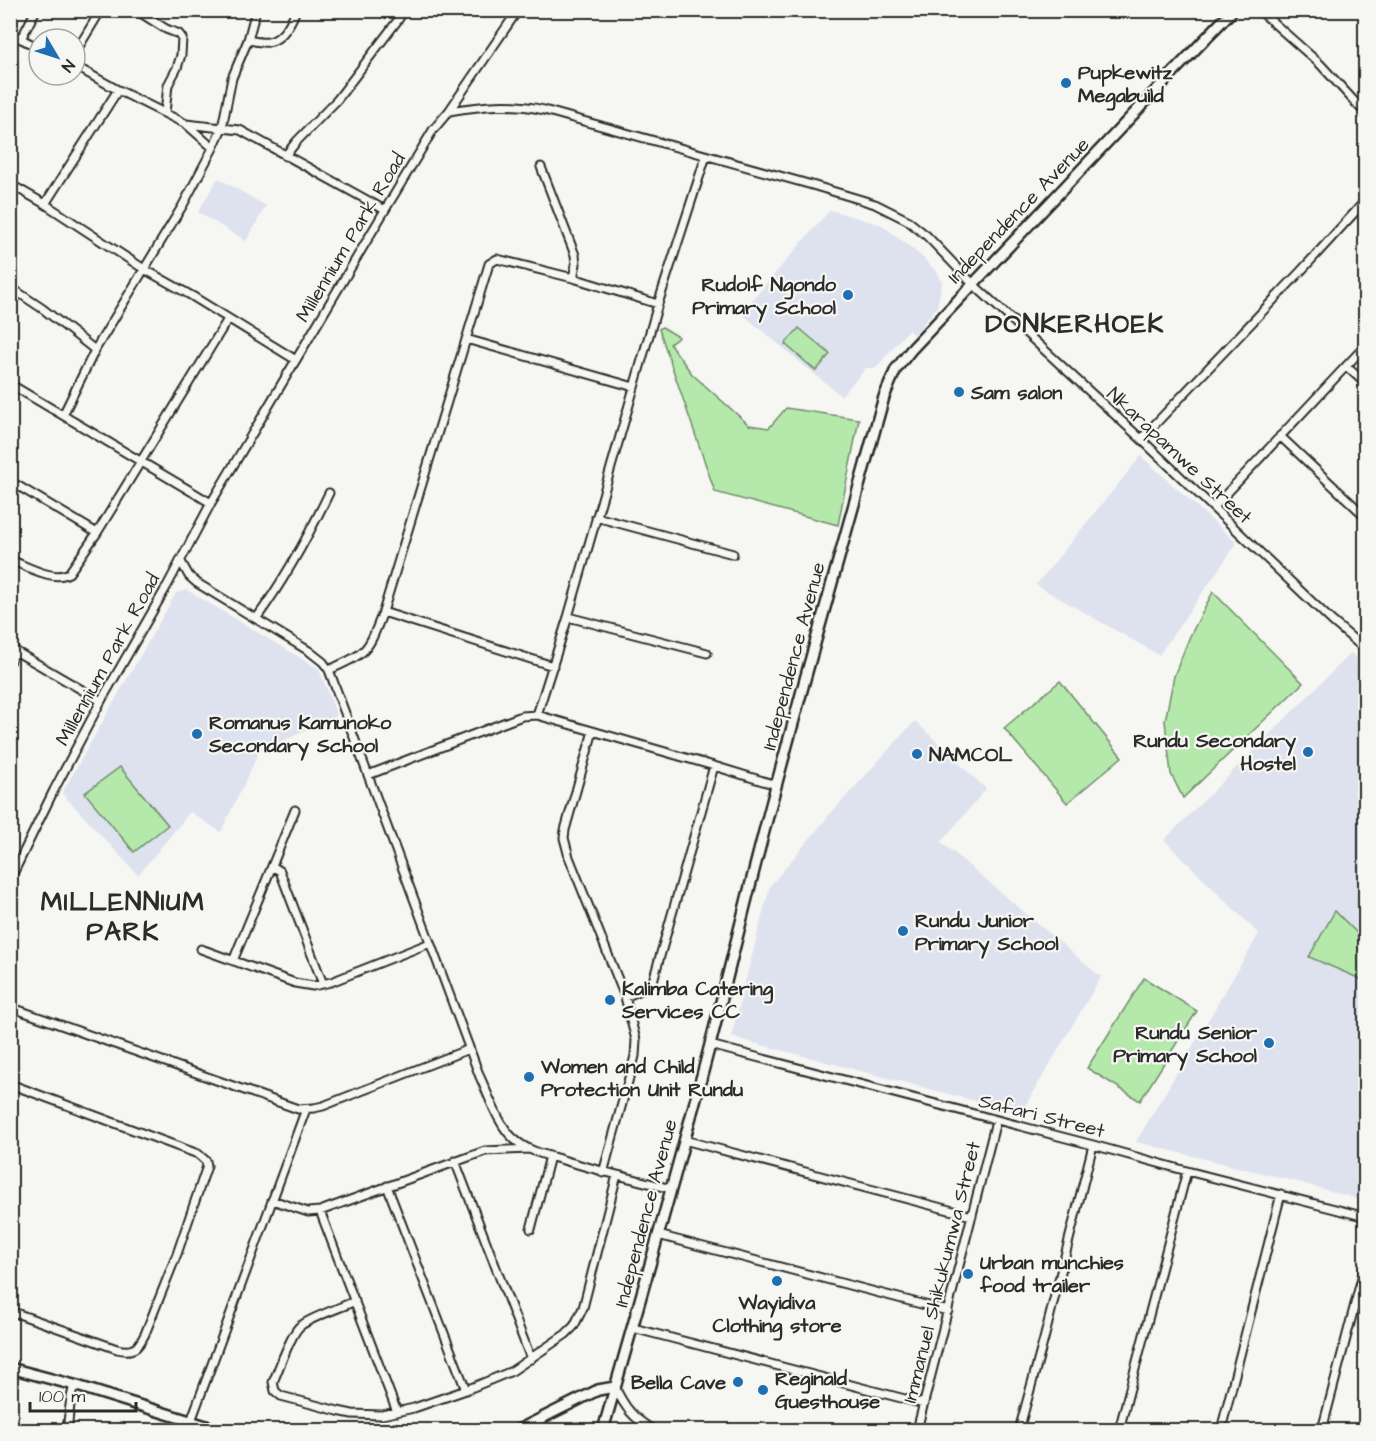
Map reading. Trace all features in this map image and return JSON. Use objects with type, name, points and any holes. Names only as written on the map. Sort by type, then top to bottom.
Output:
[{"type":"street","points":[[21,39],[36,10]]},
{"type":"street","points":[[87,33],[98,15],[105,10]]},
{"type":"street","points":[[136,10],[166,29],[179,34],[182,38],[181,55],[168,85],[165,113]]},
{"type":"street","points":[[248,40],[265,42],[275,39],[292,21],[296,10]]},
{"type":"street","points":[[285,156],[337,100],[404,10]]},
{"type":"street","name":"Millennium Park Road","points":[[10,880],[101,701],[296,360],[433,130],[449,111],[518,10]]},
{"type":"street","name":"Independence Avenue","points":[[603,1431],[710,1045],[777,785],[852,510],[891,378],[902,360],[1233,10]]},
{"type":"street","points":[[1259,10],[1320,64],[1365,114]]},
{"type":"street","points":[[63,415],[95,350],[183,205],[213,148],[222,128],[232,78],[248,40],[254,12]]},
{"type":"street","points":[[10,33],[27,42]]},
{"type":"street","points":[[87,73],[186,124],[213,148]]},
{"type":"street","points":[[45,204],[118,90]]},
{"type":"street","points":[[449,111],[501,105],[527,106],[875,204],[917,228],[973,284]]},
{"type":"street","points":[[186,124],[240,130],[385,210]]},
{"type":"street","points":[[537,716],[568,617],[658,304],[706,156]]},
{"type":"street","points":[[541,166],[575,255],[573,278]]},
{"type":"street","points":[[10,184],[45,204],[144,269],[296,360]]},
{"type":"street","points":[[1141,439],[1238,339],[1365,200]]},
{"type":"street","points":[[328,670],[357,657],[366,650],[372,640],[383,612],[487,267],[492,261],[497,259],[573,278],[658,304]]},
{"type":"street","name":"Nkarapamwe Street","points":[[973,284],[1365,650]]},
{"type":"street","points":[[10,287],[43,309],[95,350]]},
{"type":"street","points":[[10,560],[56,577],[69,573],[97,533],[228,319]]},
{"type":"street","points":[[466,339],[634,387]]},
{"type":"street","points":[[1212,508],[1365,345]]},
{"type":"street","points":[[1346,366],[1365,384]]},
{"type":"street","points":[[10,384],[212,504]]},
{"type":"street","points":[[1280,436],[1365,517]]},
{"type":"street","points":[[10,481],[97,533]]},
{"type":"street","points":[[256,619],[288,571],[329,493]]},
{"type":"street","points":[[597,517],[733,554]]},
{"type":"street","points":[[180,560],[196,584],[317,656],[328,670],[480,1077],[502,1123],[513,1138],[529,1149],[550,1156],[603,1173],[617,1174],[671,1189]]},
{"type":"street","points":[[383,612],[553,666]]},
{"type":"street","points":[[568,617],[707,653]]},
{"type":"street","points":[[10,661],[13,649],[101,701]]},
{"type":"street","points":[[368,775],[522,716],[537,716],[777,785]]},
{"type":"street","points":[[592,731],[564,838],[568,857],[625,998],[636,1049],[603,1173]]},
{"type":"street","points":[[625,998],[653,981],[714,766]]},
{"type":"street","points":[[233,961],[295,810]]},
{"type":"street","points":[[272,866],[281,874],[323,984]]},
{"type":"street","points":[[201,949],[295,983],[313,986],[430,943]]},
{"type":"street","points":[[10,1007],[291,1108],[306,1109],[323,1106],[470,1049]]},
{"type":"street","name":"Safari Street","points":[[710,1045],[1365,1217]]},
{"type":"street","points":[[10,1084],[198,1154],[206,1161],[207,1166],[173,1264],[145,1334],[136,1348],[125,1351],[117,1349],[10,1311]]},
{"type":"street","points":[[191,1421],[306,1109]]},
{"type":"street","name":"Immanuel Shikukumwa Street","points":[[917,1431],[996,1121]]},
{"type":"street","points":[[684,1140],[972,1216]]},
{"type":"street","points":[[1019,1431],[1093,1145]]},
{"type":"street","points":[[272,1200],[308,1212],[320,1211],[485,1151],[529,1149]]},
{"type":"street","points":[[531,1229],[550,1156]]},
{"type":"street","points":[[455,1161],[531,1359]]},
{"type":"street","points":[[1119,1431],[1187,1171]]},
{"type":"street","points":[[355,1301],[299,1327],[292,1337],[273,1382],[273,1387],[278,1394],[287,1399],[338,1412],[366,1415],[397,1413],[431,1404],[512,1371],[566,1334],[579,1317],[617,1174]]},
{"type":"street","points":[[387,1186],[466,1390]]},
{"type":"street","points":[[1221,1431],[1281,1194]]},
{"type":"street","points":[[320,1211],[397,1413]]},
{"type":"street","points":[[658,1235],[948,1311]]},
{"type":"street","points":[[1322,1431],[1365,1262]]},
{"type":"street","points":[[633,1329],[924,1404]]},
{"type":"street","points":[[10,1368],[74,1385],[219,1431]]},
{"type":"street","points":[[67,1431],[74,1385]]},
{"type":"street","points":[[518,1431],[598,1390],[615,1387],[630,1411],[653,1431]]},
{"type":"shaded area","points":[[218,178],[266,206],[246,241],[198,212]]},
{"type":"shaded area","name":"Rudolf Ngondo Primary School","points":[[830,210],[882,225],[920,255],[938,273],[942,282],[937,307],[914,335],[908,330],[876,368],[866,368],[841,396],[741,313]]},
{"type":"shaded area","points":[[1141,456],[1237,543],[1159,655],[1036,585]]},
{"type":"shaded area","name":"Romanus Kamunoko Secondary School","points":[[187,590],[319,669],[337,716],[259,752],[221,832],[190,812],[138,875],[62,793],[176,593]]},
{"type":"shaded area","points":[[1351,653],[1365,665],[1365,941],[1335,912],[1309,957],[1365,981],[1365,1201],[1136,1142],[1259,934],[1164,840]]},
{"type":"shaded area","name":"Rundu Junior Primary School","points":[[915,721],[986,789],[941,842],[1101,977],[1021,1113],[731,1037],[770,886],[832,812]]},
{"type":"green space","points":[[662,327],[679,337],[670,344],[692,374],[749,425],[769,428],[786,408],[859,419],[838,525],[715,492],[659,329]]},
{"type":"green space","points":[[799,328],[830,354],[816,371],[785,344]]},
{"type":"green space","points":[[1213,592],[1303,683],[1183,798],[1171,774],[1165,721],[1174,676],[1190,636]]},
{"type":"green space","points":[[1060,681],[1122,757],[1067,803],[1004,728]]},
{"type":"green space","points":[[120,767],[168,825],[134,852],[85,793]]},
{"type":"green space","points":[[1335,911],[1365,941],[1365,981],[1309,957]]},
{"type":"green space","points":[[1144,978],[1197,1011],[1140,1101],[1087,1068]]},
{"type":"place","name":"Pupkewitz Megabuild","points":[[1066,83]]},
{"type":"place","name":"Rudolf Ngondo Primary School","points":[[848,295]]},
{"type":"place","name":"Sam salon","points":[[959,392]]},
{"type":"place","name":"Romanus Kamunoko Secondary School","points":[[197,734]]},
{"type":"place","name":"Rundu Secondary Hostel","points":[[1308,752]]},
{"type":"place","name":"NAMCOL","points":[[917,754]]},
{"type":"place","name":"Rundu Junior Primary School","points":[[903,931]]},
{"type":"place","name":"Kalimba Catering Services CC","points":[[610,1000]]},
{"type":"place","name":"Rundu Senior Primary School","points":[[1269,1043]]},
{"type":"place","name":"Women and Child Protection Unit Rundu","points":[[529,1077]]},
{"type":"place","name":"Urban munchies food trailer","points":[[968,1274]]},
{"type":"place","name":"Wayidiva Clothing store","points":[[777,1281]]},
{"type":"place","name":"Bella Cave","points":[[738,1382]]},
{"type":"place","name":"Reginald Guesthouse","points":[[763,1390]]},
{"type":"district","name":"DONKERHOEK","points":[[1075,323]]},
{"type":"district","name":"MILLENNIUM PARK","points":[[123,916]]}]
